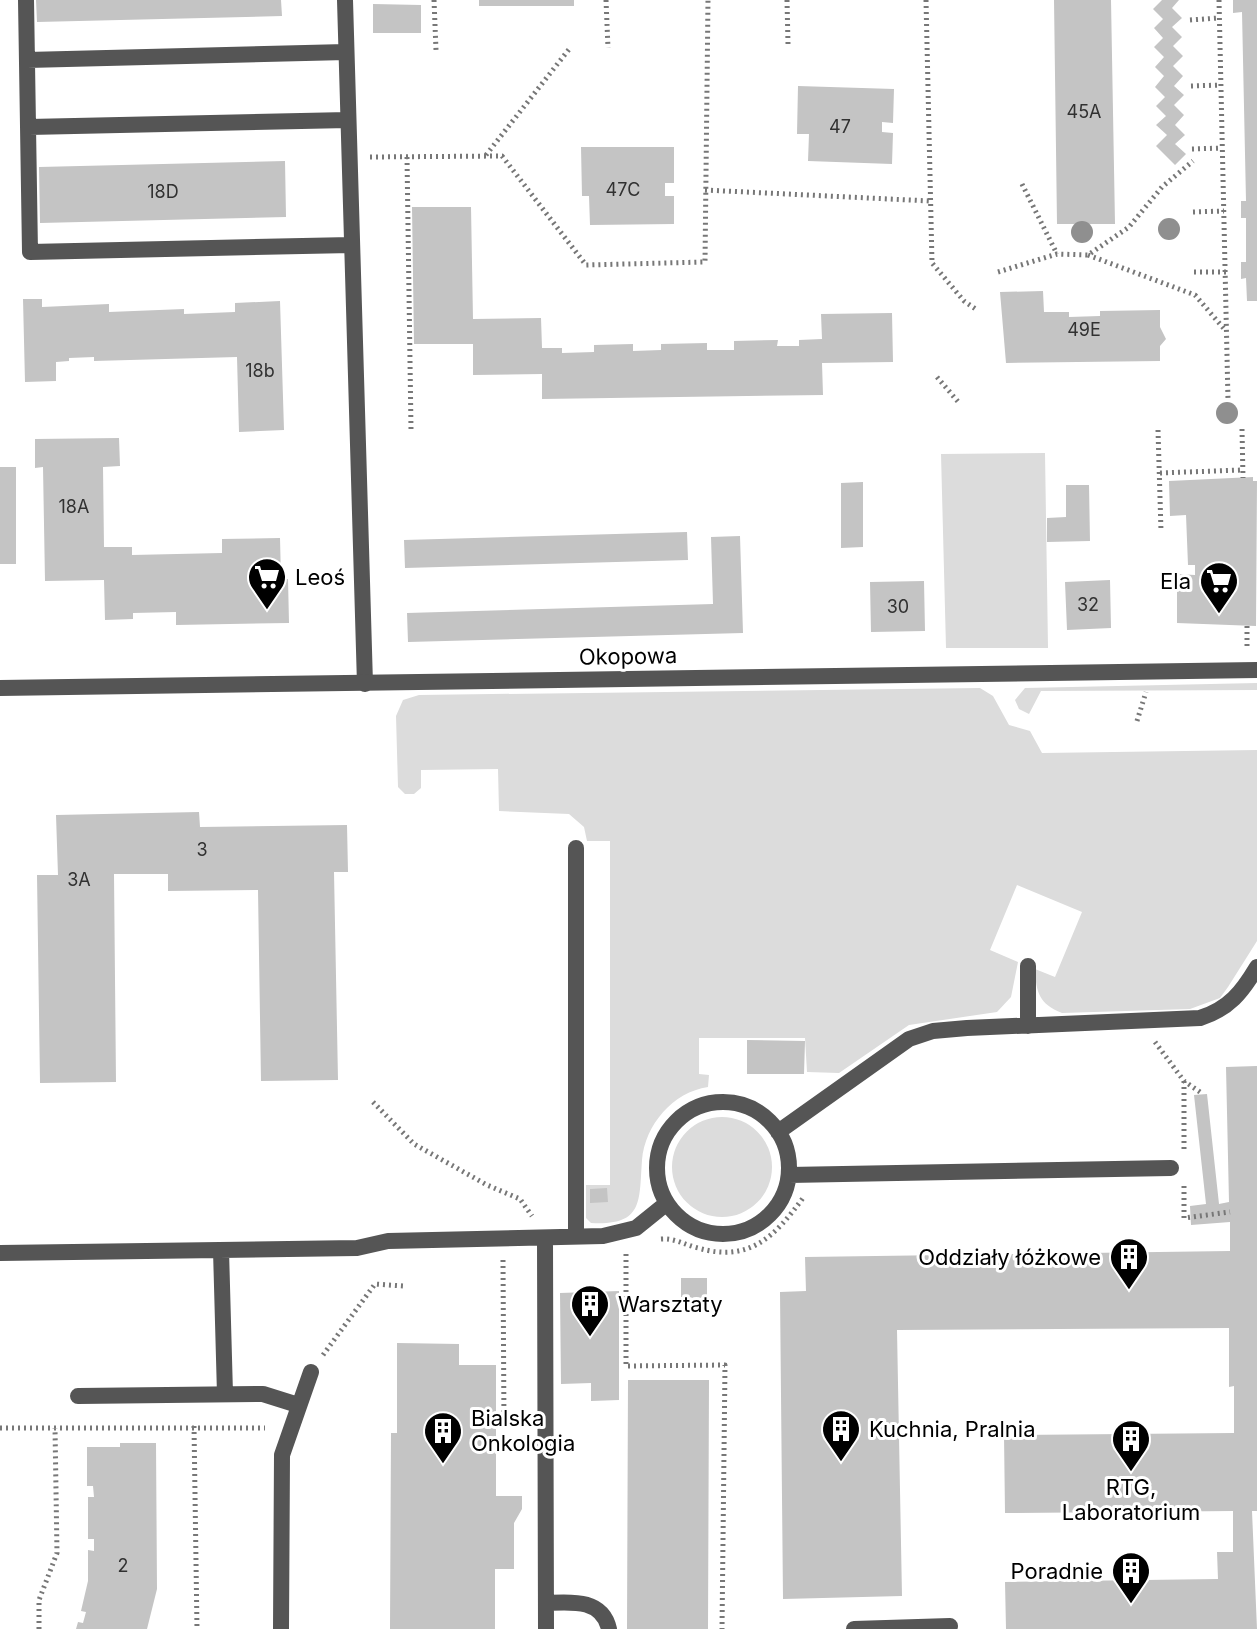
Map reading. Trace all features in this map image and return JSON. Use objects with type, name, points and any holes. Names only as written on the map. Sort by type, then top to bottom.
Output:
[{"type":"street","points":[[26,0],[30,252],[351,245]]},
{"type":"street","points":[[345,0],[365,684]]},
{"type":"street","points":[[27,60],[346,52]]},
{"type":"street","points":[[29,127],[348,120]]},
{"type":"street","name":"Okopowa","points":[[0,688],[1257,670]]},
{"type":"street","points":[[576,848],[576,1236]]},
{"type":"street","points":[[1028,966],[1028,1026]]},
{"type":"street","points":[[778,1132],[909,1039],[933,1031],[1200,1018],[1223,1011],[1243,990],[1257,967]]},
{"type":"street","points":[[729,1102],[749,1107],[778,1132],[788,1153],[789,1175],[783,1197],[769,1216],[749,1229],[726,1234],[693,1225],[667,1203],[659,1183],[657,1163],[662,1143],[673,1125],[689,1111],[708,1103],[729,1102]]},
{"type":"street","points":[[789,1175],[1171,1168]]},
{"type":"street","points":[[0,1253],[221,1250],[620,1234],[636,1228],[667,1203]]},
{"type":"street","points":[[545,1239],[546,1629]]},
{"type":"street","points":[[221,1250],[225,1394]]},
{"type":"street","points":[[281,1629],[282,1455],[311,1372]]},
{"type":"street","points":[[78,1396],[263,1394],[298,1405]]},
{"type":"street","points":[[546,1603],[581,1601],[600,1613],[609,1629]]},
{"type":"street","points":[[854,1629],[950,1626]]},
{"type":"path","points":[[434,0],[436,50]]},
{"type":"path","points":[[606,0],[608,48]]},
{"type":"path","points":[[369,157],[502,156],[586,265],[705,262],[708,0]]},
{"type":"path","points":[[787,0],[788,44]]},
{"type":"path","points":[[926,0],[932,263],[964,301],[977,310]]},
{"type":"path","points":[[1219,0],[1228,400]]},
{"type":"path","points":[[1190,20],[1219,18]]},
{"type":"path","points":[[485,156],[570,48]]},
{"type":"path","points":[[1191,86],[1221,85]]},
{"type":"path","points":[[1192,149],[1222,148]]},
{"type":"path","points":[[407,157],[411,429]]},
{"type":"path","points":[[1088,255],[1129,227],[1162,187],[1193,161]]},
{"type":"path","points":[[1022,184],[1057,254]]},
{"type":"path","points":[[705,190],[930,201]]},
{"type":"path","points":[[1193,212],[1224,211]]},
{"type":"path","points":[[998,272],[1057,254],[1088,255],[1195,295],[1227,332]]},
{"type":"path","points":[[1194,272],[1226,272]]},
{"type":"path","points":[[937,377],[960,404]]},
{"type":"path","points":[[1159,473],[1242,474],[1242,429]]},
{"type":"path","points":[[1158,430],[1161,531]]},
{"type":"path","points":[[1247,626],[1247,650]]},
{"type":"path","points":[[1137,721],[1146,687]]},
{"type":"path","points":[[1141,1021],[1184,1081],[1200,1092]]},
{"type":"path","points":[[373,1102],[414,1144],[520,1199],[545,1239]]},
{"type":"path","points":[[651,1242],[666,1238],[718,1252],[744,1250],[767,1240],[788,1220],[804,1197],[814,1197],[814,1175]]},
{"type":"path","points":[[1184,1218],[1230,1212]]},
{"type":"path","points":[[502,1240],[504,1424],[526,1424]]},
{"type":"path","points":[[614,1252],[626,1250],[626,1366],[725,1365],[722,1629]]},
{"type":"path","points":[[311,1372],[375,1284],[403,1286]]},
{"type":"path","points":[[0,1428],[265,1425],[265,1440]]},
{"type":"path","points":[[194,1426],[197,1629]]},
{"type":"path","points":[[39,1629],[39,1600],[57,1553],[55,1428]]},
{"type":"shaded area","points":[[1045,453],[1048,648],[946,648],[941,454]]},
{"type":"shaded area","points":[[1257,683],[1257,690],[1041,691],[1029,714],[1019,709],[1015,700],[1025,688]]},
{"type":"shaded area","points":[[980,688],[993,696],[1009,725],[1030,731],[1042,753],[1257,750],[1257,941],[1228,987],[1220,998],[1190,1009],[1062,1013],[1048,1006],[1040,996],[1035,969],[1055,977],[1082,912],[1017,885],[990,950],[1018,962],[1011,997],[997,1012],[909,1025],[839,1073],[807,1072],[805,1038],[699,1038],[699,1074],[709,1075],[708,1087],[683,1096],[655,1123],[644,1147],[639,1199],[630,1215],[608,1223],[591,1223],[586,1218],[586,1185],[610,1185],[610,841],[587,841],[584,827],[569,814],[499,811],[498,769],[421,770],[421,788],[414,794],[405,794],[398,787],[396,716],[403,700],[419,695]]},
{"type":"shaded area","points":[[722,1117],[741,1121],[757,1132],[768,1148],[772,1167],[768,1186],[757,1202],[741,1213],[722,1217],[703,1213],[687,1202],[676,1186],[672,1167],[676,1148],[687,1132],[703,1121]]},
{"type":"building","points":[[36,0],[281,0],[282,16],[37,22]]},
{"type":"building","points":[[479,0],[574,0],[574,6],[479,6]]},
{"type":"building","points":[[1054,0],[1111,0],[1115,224],[1057,224]]},
{"type":"building","points":[[1162,0],[1179,0],[1172,8],[1182,18],[1172,27],[1182,37],[1173,46],[1183,56],[1173,66],[1183,76],[1174,86],[1184,95],[1174,105],[1184,115],[1175,125],[1185,135],[1175,144],[1186,154],[1175,165],[1156,146],[1167,135],[1156,125],[1166,116],[1156,106],[1165,97],[1155,87],[1164,76],[1155,67],[1164,57],[1154,47],[1163,38],[1154,28],[1163,19],[1153,9]]},
{"type":"building","points":[[1233,0],[1257,0],[1257,301],[1247,301],[1246,278],[1241,279],[1241,262],[1246,262],[1246,218],[1241,218],[1241,201],[1246,201],[1242,12],[1233,13]]},
{"type":"building","points":[[373,4],[421,5],[421,33],[373,33]]},
{"type":"building","points":[[798,86],[894,89],[893,123],[882,122],[882,132],[893,133],[892,164],[808,161],[809,134],[797,134]]},
{"type":"building","points":[[581,147],[674,147],[674,183],[665,183],[665,196],[674,196],[674,224],[590,225],[589,196],[582,196]]},
{"type":"building","points":[[285,161],[286,217],[40,223],[39,167]]},
{"type":"building","points":[[412,207],[471,207],[473,319],[541,318],[542,348],[562,348],[562,353],[594,352],[594,345],[633,344],[633,351],[661,350],[661,344],[707,343],[707,350],[734,350],[734,341],[778,340],[777,346],[799,346],[799,340],[822,339],[821,314],[892,313],[893,362],[822,363],[823,395],[542,399],[542,374],[473,375],[473,344],[414,344]]},
{"type":"building","points":[[1043,291],[1044,312],[1069,312],[1069,317],[1100,316],[1100,311],[1160,310],[1160,327],[1166,339],[1160,346],[1160,361],[1006,363],[1000,292]]},
{"type":"building","points":[[23,299],[42,299],[42,307],[109,304],[109,312],[184,309],[184,314],[235,312],[235,303],[280,301],[284,430],[239,432],[237,357],[94,361],[94,357],[69,358],[69,361],[56,362],[56,381],[25,382]]},
{"type":"building","points":[[119,438],[120,466],[103,467],[104,547],[132,547],[132,555],[222,553],[222,539],[280,538],[281,579],[288,579],[289,623],[176,625],[176,612],[133,613],[133,619],[105,620],[104,580],[45,581],[43,467],[35,468],[35,439]]},
{"type":"building","points":[[0,467],[16,467],[16,564],[0,564]]},
{"type":"building","points":[[1253,477],[1253,481],[1257,481],[1256,626],[1177,623],[1177,574],[1195,575],[1195,565],[1188,565],[1186,515],[1170,516],[1169,481]]},
{"type":"building","points":[[863,482],[863,547],[841,548],[841,483]]},
{"type":"building","points":[[1066,485],[1089,485],[1090,541],[1047,542],[1047,518],[1066,517]]},
{"type":"building","points":[[687,532],[688,560],[405,568],[404,540]]},
{"type":"building","points":[[740,536],[743,633],[408,642],[407,613],[713,604],[711,537]]},
{"type":"building","points":[[1110,580],[1111,628],[1067,630],[1065,582]]},
{"type":"building","points":[[924,581],[925,631],[871,632],[870,582]]},
{"type":"building","points":[[199,812],[200,827],[347,825],[348,872],[334,872],[338,1080],[261,1081],[258,890],[168,891],[168,874],[114,874],[116,1082],[40,1083],[37,875],[58,875],[56,815]]},
{"type":"building","points":[[747,1040],[805,1041],[804,1074],[747,1074]]},
{"type":"building","points":[[1257,1066],[1257,1511],[1252,1511],[1257,1629],[1006,1629],[1005,1582],[1218,1579],[1217,1552],[1233,1552],[1233,1511],[1005,1513],[1004,1435],[1234,1433],[1234,1386],[1229,1387],[1229,1328],[897,1330],[902,1596],[783,1599],[780,1292],[806,1291],[805,1257],[1230,1251],[1230,1222],[1191,1225],[1190,1206],[1206,1204],[1194,1095],[1207,1094],[1219,1204],[1229,1202],[1226,1067]]},
{"type":"building","points":[[607,1188],[608,1202],[590,1203],[590,1189]]},
{"type":"building","points":[[681,1278],[707,1278],[707,1304],[681,1304]]},
{"type":"building","name":"Warsztaty","points":[[619,1291],[619,1400],[591,1401],[591,1383],[561,1384],[560,1293]]},
{"type":"building","name":"Bialska Onkologia","points":[[397,1343],[459,1344],[459,1365],[496,1365],[496,1496],[522,1496],[522,1509],[514,1523],[514,1569],[495,1569],[495,1629],[390,1629],[391,1433],[397,1433]]},
{"type":"building","points":[[628,1380],[709,1380],[708,1629],[627,1629]]},
{"type":"building","points":[[120,1443],[156,1443],[157,1589],[147,1629],[76,1629],[78,1622],[83,1623],[86,1612],[81,1611],[88,1581],[88,1550],[94,1551],[94,1539],[88,1539],[88,1497],[94,1497],[93,1486],[87,1486],[87,1447],[120,1447]]},
{"type":"place","name":"Leoś","points":[[267,611]]},
{"type":"place","name":"Ela","points":[[1219,615]]},
{"type":"place","name":"Oddziały łóżkowe","points":[[1129,1291]]},
{"type":"place","name":"Warsztaty","points":[[590,1338]]},
{"type":"place","name":"Kuchnia, Pralnia","points":[[841,1463]]},
{"type":"place","name":"Bialska Onkologia","points":[[443,1465]]},
{"type":"place","name":"RTG, Laboratorium","points":[[1131,1473]]},
{"type":"place","name":"Poradnie","points":[[1131,1605]]}]
